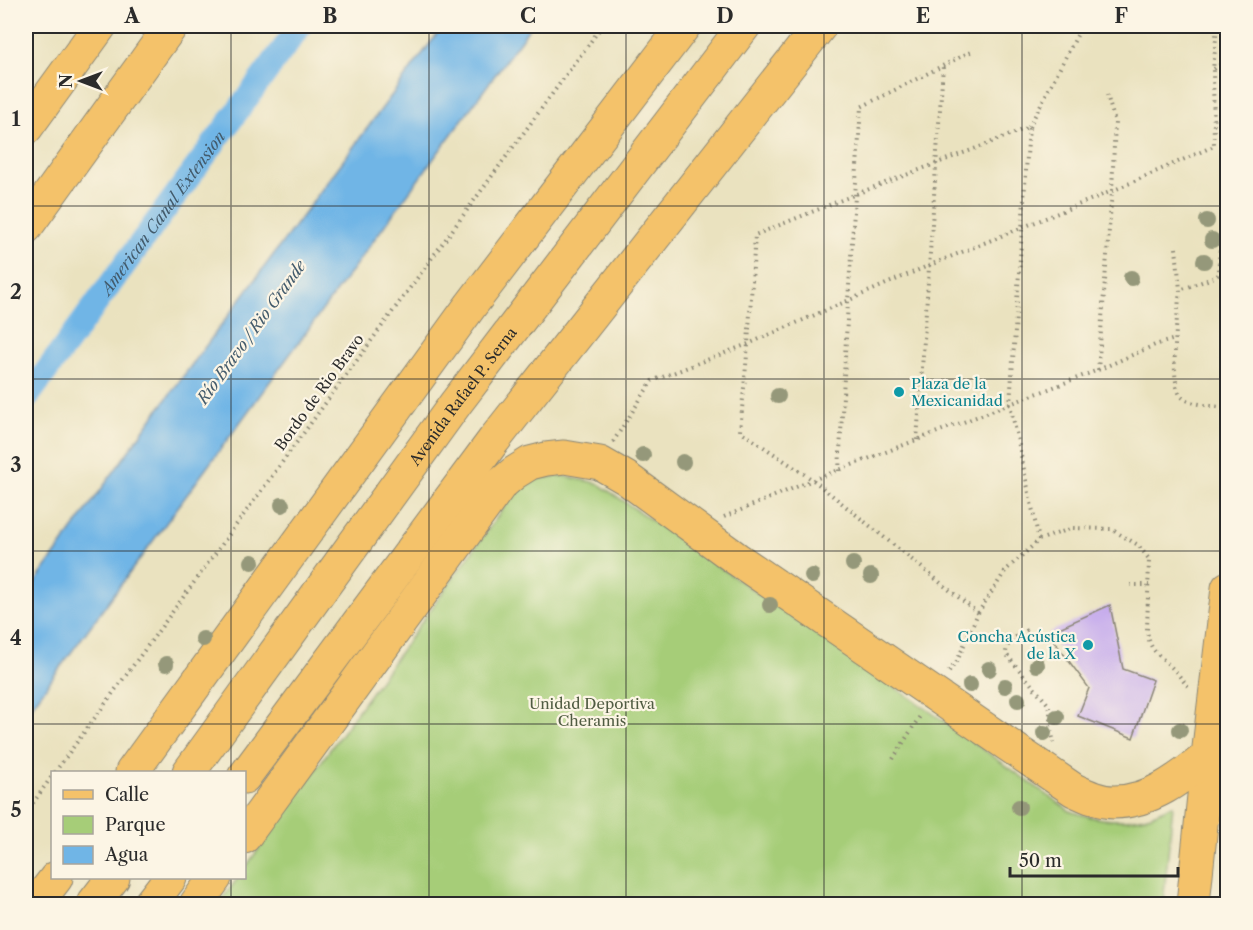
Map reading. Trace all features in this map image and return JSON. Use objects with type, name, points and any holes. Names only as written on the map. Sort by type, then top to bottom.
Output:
[{"type":"main road","points":[[26,128],[99,26]]},
{"type":"main road","points":[[26,227],[171,26]]},
{"type":"main road","points":[[133,771],[471,305],[684,26]]},
{"type":"main road","name":"Avenida Rafael P. Serna","points":[[190,771],[456,403],[744,26]]},
{"type":"main road","points":[[246,774],[494,440],[820,26]]},
{"type":"main road","points":[[246,834],[500,485],[530,463],[564,457],[600,463],[626,478],[736,559],[1074,790],[1094,799],[1113,802],[1138,799],[1170,786],[1208,756]]},
{"type":"main road","points":[[1193,904],[1227,588]]},
{"type":"main road","points":[[36,904],[55,879]]},
{"type":"main road","points":[[93,904],[112,879]]},
{"type":"main road","points":[[150,904],[169,879]]},
{"type":"main road","points":[[196,904],[214,879]]},
{"type":"path","name":"Bordo de Rio Bravo","points":[[56,771],[602,26]]},
{"type":"path","points":[[1039,540],[1010,404],[1029,127],[1082,26]]},
{"type":"path","points":[[600,463],[652,381],[748,344],[1214,146],[1213,70],[1218,26]]},
{"type":"path","points":[[839,471],[861,107],[972,51]]},
{"type":"path","points":[[1213,70],[1227,59]]},
{"type":"path","points":[[917,440],[943,66]]},
{"type":"path","points":[[1098,370],[1112,191],[1114,122],[1107,95]]},
{"type":"path","points":[[978,613],[813,480],[740,431],[755,235],[1029,127]]},
{"type":"path","points":[[1180,290],[1218,275],[1227,174]]},
{"type":"path","points":[[1176,248],[1180,290],[1175,339],[1176,387],[1180,396],[1188,401],[1227,408]]},
{"type":"path","points":[[706,536],[717,520],[813,480],[1175,339]]},
{"type":"path","points":[[952,668],[978,613],[1006,570],[1039,540],[1073,528],[1111,529],[1138,545],[1149,559],[1147,631],[1149,642],[1154,652],[1168,664],[1189,689]]},
{"type":"path","points":[[1130,585],[1149,585]]},
{"type":"path","points":[[1027,630],[1009,641],[1006,654],[1047,703],[1054,744]]},
{"type":"path","points":[[893,759],[925,708]]},
{"type":"path","name":"Bordo de Rio Bravo","points":[[26,813],[51,778]]},
{"type":"green space","name":"Unidad Deportiva Cheramis","points":[[562,476],[597,483],[925,708],[1070,811],[1100,819],[1121,820],[1141,818],[1173,805],[1163,904],[218,904],[237,879],[246,879],[246,867],[515,492],[536,479]]},
{"type":"water","name":"Río Bravo / Rio Grande","points":[[443,26],[531,26],[26,714],[26,595],[150,421]]},
{"type":"building","points":[[1110,605],[1123,669],[1153,680],[1133,738],[1078,716],[1089,688],[1048,633]]},
{"type":"waterway","name":"American Canal Extension","points":[[26,399],[300,26]]},
{"type":"place","name":"Plaza de la Mexicanidad","points":[[899,392]]},
{"type":"place","name":"Concha Acústica de la X","points":[[1088,645]]}]
